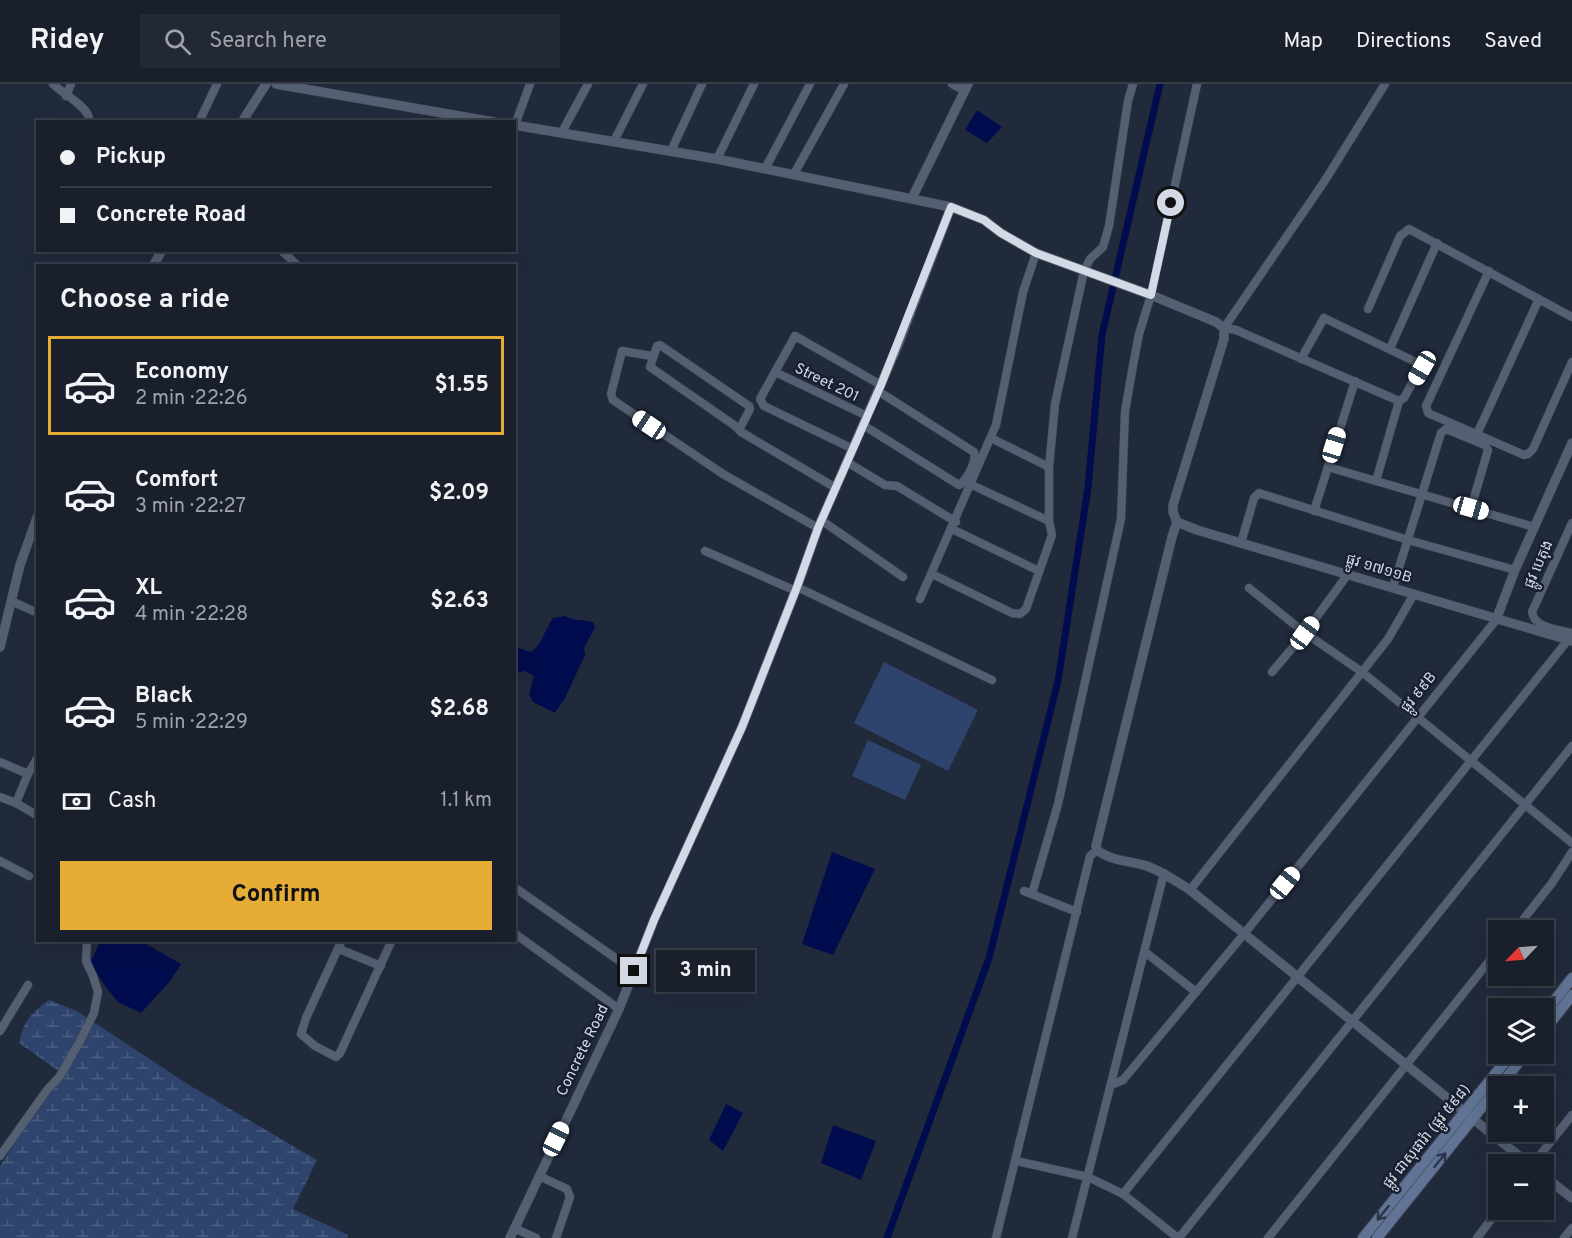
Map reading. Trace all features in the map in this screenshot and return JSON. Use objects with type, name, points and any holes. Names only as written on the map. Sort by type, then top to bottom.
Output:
[{"type":"main road","points":[[1554,1003],[1571,983]]},
{"type":"main road","points":[[1554,1018],[1572,995]]},
{"type":"main road","name":"ផ្លូវ ជាសុផារ៉ា (ផ្លូវ ៥៩៨)","points":[[1377,1238],[1504,1064]]},
{"type":"main road","name":"ផ្លូវ ជាសុផារ៉ា (ផ្លូវ ៥៩៨)","points":[[1508,1076],[1517,1064]]},
{"type":"main road","name":"ផ្លូវ ជាសុផារ៉ា (ផ្លូវ ៥៩៨)","points":[[1363,1238],[1468,1116],[1488,1097]]},
{"type":"street","points":[[53,84],[88,112],[88,120]]},
{"type":"street","points":[[66,96],[71,84]]},
{"type":"street","points":[[200,120],[217,84]]},
{"type":"street","points":[[243,120],[266,84]]},
{"type":"street","points":[[276,84],[325,88],[467,119]]},
{"type":"street","points":[[516,122],[530,84]]},
{"type":"street","points":[[562,132],[588,84]]},
{"type":"street","points":[[614,141],[644,84]]},
{"type":"street","points":[[671,151],[702,84]]},
{"type":"street","points":[[717,159],[754,84]]},
{"type":"street","points":[[765,169],[810,84]]},
{"type":"street","points":[[794,174],[844,84]]},
{"type":"street","points":[[912,198],[967,88],[952,84]]},
{"type":"street","points":[[932,574],[1012,612],[1020,614],[1026,609],[1052,535],[1049,521],[1049,467],[1055,404],[1090,259],[1103,247],[1109,226],[1128,101],[1133,84]]},
{"type":"street","points":[[1032,894],[1043,860],[1070,750],[1121,519],[1125,412],[1148,293],[1197,84]]},
{"type":"street","points":[[1097,850],[1096,846],[1123,734],[1172,537],[1178,522],[1174,516],[1173,505],[1224,339],[1224,328],[1324,182],[1384,84]]},
{"type":"street","points":[[516,125],[717,159],[951,207],[984,220],[1001,233],[1036,253],[1148,293],[1216,322],[1224,328],[1236,330],[1399,401]]},
{"type":"street","name":"Concrete Road","points":[[510,1238],[619,1009],[654,920],[742,727],[797,589],[820,524],[880,388],[951,207]]},
{"type":"street","points":[[1368,309],[1400,236],[1403,231],[1409,229],[1572,317]]},
{"type":"street","points":[[1392,344],[1437,243]]},
{"type":"street","points":[[283,252],[295,264]]},
{"type":"street","points":[[920,599],[972,485],[1000,412],[1023,292],[1036,253]]},
{"type":"street","points":[[1489,271],[1425,409],[1428,413],[1528,454],[1533,449],[1572,362]]},
{"type":"street","points":[[1477,434],[1539,299]]},
{"type":"street","points":[[1301,359],[1324,318],[1420,364],[1422,368],[1404,398],[1399,401],[1376,481]]},
{"type":"street","points":[[853,449],[762,404],[760,399],[792,340],[798,336],[880,388]]},
{"type":"street","points":[[739,430],[750,409],[749,406],[660,345],[655,348],[650,367],[734,424],[739,430],[836,488]]},
{"type":"street","points":[[652,356],[622,351],[611,394],[613,400],[723,474],[820,524],[903,577]]},
{"type":"street","name":"Street 201","points":[[775,372],[865,420],[959,485],[963,483],[976,458],[974,452],[880,388]]},
{"type":"street","points":[[1314,511],[1355,381]]},
{"type":"street","points":[[1393,587],[1441,433],[1446,429],[1485,445],[1488,450],[1471,508]]},
{"type":"street","points":[[991,438],[1049,467]]},
{"type":"street","name":"ផ្លូវ ៩៩B","points":[[1111,1085],[1123,1080],[1196,992],[1496,620],[1515,570],[1572,443]]},
{"type":"street","points":[[847,462],[885,485],[897,486],[954,525],[1039,571]]},
{"type":"street","points":[[1328,467],[1534,527]]},
{"type":"street","points":[[972,485],[1049,521]]},
{"type":"street","points":[[1240,543],[1254,498],[1259,493],[1408,540],[1515,570]]},
{"type":"street","points":[[0,647],[20,565],[36,521]]},
{"type":"street","name":"ផ្លូវ ១៧១១B","points":[[1178,522],[1240,543],[1393,587],[1496,620],[1571,638]]},
{"type":"street","name":"ផ្លូវ បេតុង","points":[[1571,638],[1537,624],[1532,618],[1532,612],[1572,523]]},
{"type":"street","points":[[705,551],[797,589],[992,680]]},
{"type":"street","points":[[1272,672],[1305,633],[1348,574]]},
{"type":"street","points":[[1249,588],[1305,633],[1362,672],[1572,843]]},
{"type":"street","points":[[1190,890],[1388,639],[1414,594]]},
{"type":"street","points":[[11,601],[36,612]]},
{"type":"street","points":[[1123,1194],[1470,760],[1571,638]]},
{"type":"street","points":[[1016,1161],[1088,1178],[1123,1194],[1179,1238],[1572,746]]},
{"type":"street","points":[[16,803],[36,760]]},
{"type":"street","points":[[0,762],[28,774]]},
{"type":"street","points":[[0,797],[36,815]]},
{"type":"street","points":[[1097,850],[1108,856],[1145,865],[1164,873],[1190,890],[1518,1154]]},
{"type":"street","points":[[996,1238],[1090,856],[1097,850]]},
{"type":"street","points":[[1523,920],[1552,884],[1572,852]]},
{"type":"street","points":[[0,861],[29,876]]},
{"type":"street","points":[[1072,1238],[1164,873]]},
{"type":"street","points":[[516,888],[634,971]]},
{"type":"street","points":[[1024,891],[1077,912]]},
{"type":"street","points":[[516,934],[619,1009]]},
{"type":"street","points":[[0,1156],[47,1090],[60,1076],[94,1013],[98,992],[86,961],[87,942]]},
{"type":"street","points":[[381,966],[340,945],[301,1034],[315,1046],[333,1056],[336,1057],[340,1053],[381,966],[391,942]]},
{"type":"street","points":[[1145,952],[1196,992]]},
{"type":"street","points":[[1268,1238],[1488,962]]},
{"type":"street","points":[[0,1032],[28,985]]},
{"type":"street","points":[[1539,1154],[1572,1115]]},
{"type":"street","points":[[538,1176],[569,1192],[570,1197],[556,1238]]},
{"type":"street","points":[[1554,1184],[1572,1198]]},
{"type":"street","points":[[1477,1238],[1491,1220]]},
{"type":"street","points":[[514,1228],[536,1238]]},
{"type":"street","points":[[1564,1238],[1572,1228]]},
{"type":"green space","points":[[884,662],[978,710],[948,771],[854,723]]},
{"type":"green space","points":[[868,740],[921,765],[905,800],[852,776]]},
{"type":"green space","points":[[49,1000],[77,1011],[189,1085],[317,1160],[293,1209],[348,1235],[347,1238],[0,1238],[0,1166],[60,1072],[19,1043],[29,1018]]},
{"type":"shaded area","points":[[977,110],[1002,127],[987,143],[965,130]]},
{"type":"shaded area","points":[[565,616],[593,622],[595,627],[584,648],[585,655],[565,698],[555,713],[533,702],[529,694],[534,676],[525,671],[516,673],[516,647],[531,652],[535,649],[553,618]]},
{"type":"shaded area","points":[[832,852],[875,869],[833,955],[802,944]]},
{"type":"shaded area","points":[[98,942],[142,942],[181,964],[171,980],[141,1013],[118,1002],[90,963]]},
{"type":"shaded area","points":[[726,1104],[743,1113],[723,1151],[709,1140]]},
{"type":"shaded area","points":[[833,1125],[876,1141],[861,1180],[821,1163]]},
{"type":"waterway","points":[[887,1238],[989,958],[1058,681],[1088,488],[1102,335],[1160,84]]},
{"type":"route","points":[[634,971],[654,920],[742,727],[818,528],[908,321],[951,207],[984,220],[1001,233],[1036,253],[1151,295],[1171,203]]}]
